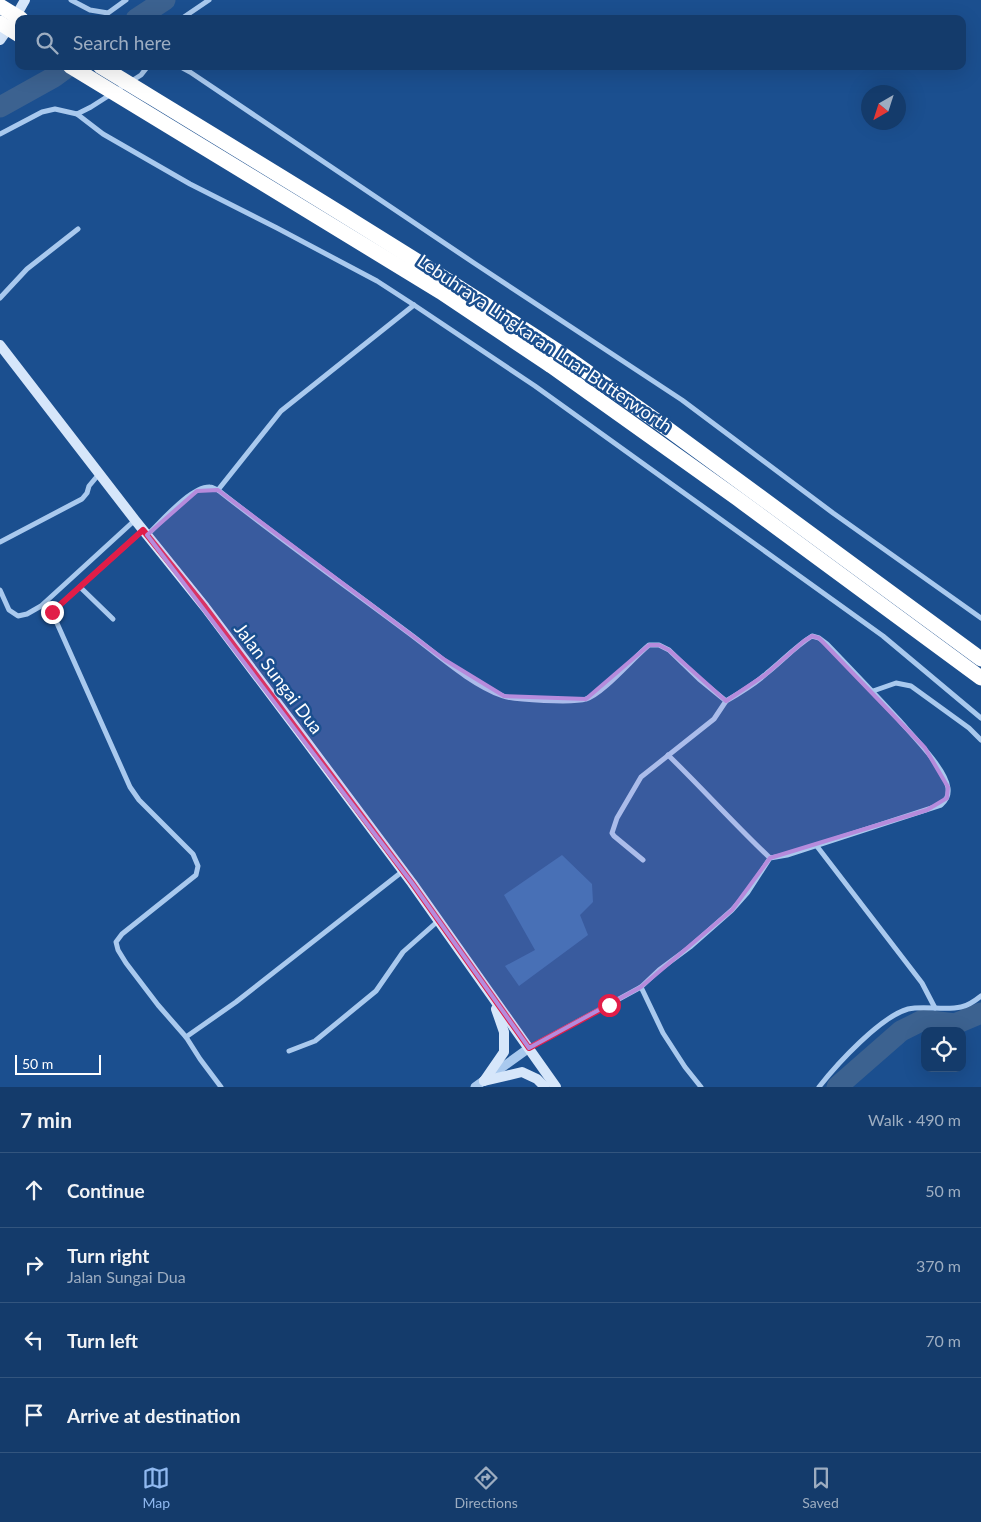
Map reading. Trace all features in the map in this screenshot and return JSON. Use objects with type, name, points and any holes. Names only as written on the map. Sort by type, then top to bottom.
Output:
[{"type":"highway","points":[[0,6],[15,15]]},
{"type":"highway","points":[[0,24],[15,33]]},
{"type":"highway","name":"Lebuhraya Lingkaran Luar Butterworth","points":[[77,70],[661,424],[981,659]]},
{"type":"highway","name":"Lebuhraya Lingkaran Luar Butterworth","points":[[107,70],[403,251],[554,358],[776,528],[981,678]]},
{"type":"main road","points":[[17,15],[25,0]]},
{"type":"main road","points":[[0,40],[15,18]]},
{"type":"main road","name":"Jalan Sungai Dua","points":[[0,345],[135,520],[205,607],[403,871],[556,1087]]},
{"type":"main road","points":[[484,1081],[504,1052],[504,1032],[493,999]]},
{"type":"main road","points":[[484,1081],[522,1072],[537,1079],[546,1087]]},
{"type":"street","points":[[71,0],[90,10],[108,13],[126,0]]},
{"type":"street","points":[[187,15],[209,0]]},
{"type":"street","points":[[77,114],[91,107],[144,70]]},
{"type":"street","points":[[186,70],[682,400],[840,518],[981,618]]},
{"type":"street","points":[[0,134],[42,112],[55,109],[77,114],[103,134],[190,184],[377,281],[535,386],[883,636],[981,718]]},
{"type":"street","points":[[0,298],[27,269],[78,229]]},
{"type":"street","points":[[218,490],[281,411],[414,305]]},
{"type":"street","points":[[0,542],[82,499],[99,473]]},
{"type":"street","points":[[52,612],[185,498],[197,491],[210,487],[218,490],[264,527],[478,684],[504,696],[543,700],[586,699],[600,691],[649,645],[659,645],[670,650],[699,679],[726,701]]},
{"type":"street","points":[[0,590],[9,610],[18,616],[27,614],[45,602],[135,520]]},
{"type":"street","points":[[80,587],[113,619]]},
{"type":"street","points":[[45,602],[52,612],[130,787],[139,800],[193,854],[198,866],[196,875],[122,934],[116,942],[118,950],[126,963],[158,1005],[186,1037],[221,1087]]},
{"type":"street","points":[[475,1087],[529,1048],[641,987],[732,910],[748,892],[770,858],[788,854],[941,805],[947,798],[948,787],[938,766],[925,748],[827,644],[819,638],[812,636],[765,675],[726,701],[714,719],[641,777],[617,818],[612,833],[643,860]]},
{"type":"street","points":[[873,691],[896,683],[911,686],[968,728],[981,740]]},
{"type":"street","points":[[668,754],[770,858]]},
{"type":"street","points":[[816,845],[922,983],[935,1008]]},
{"type":"street","points":[[186,1037],[236,1002],[403,871]]},
{"type":"street","points":[[289,1051],[315,1041],[376,991],[403,952],[438,921]]},
{"type":"street","points":[[641,987],[663,1033],[700,1087]]},
{"type":"street","points":[[819,1087],[860,1042],[888,1020],[906,1010],[922,1007],[962,1007],[981,996]]},
{"type":"highlighted area","points":[[218,490],[445,660],[504,696],[586,699],[649,645],[659,645],[669,650],[726,701],[765,675],[804,641],[812,636],[819,638],[925,748],[948,787],[947,798],[927,810],[770,858],[732,910],[641,987],[529,1048],[412,883],[147,535],[197,491]]},
{"type":"shaded area","points":[[562,855],[592,884],[593,902],[580,915],[588,935],[519,986],[505,966],[535,950],[504,895]]},
{"type":"waterway","points":[[142,15],[165,0]]},
{"type":"waterway","points":[[0,107],[64,70]]},
{"type":"waterway","points":[[837,1087],[901,1031],[923,1020],[955,1024],[981,1013]]},
{"type":"route","points":[[52,612],[143,530],[205,607],[306,740],[412,883],[529,1048],[609,1005]]}]
